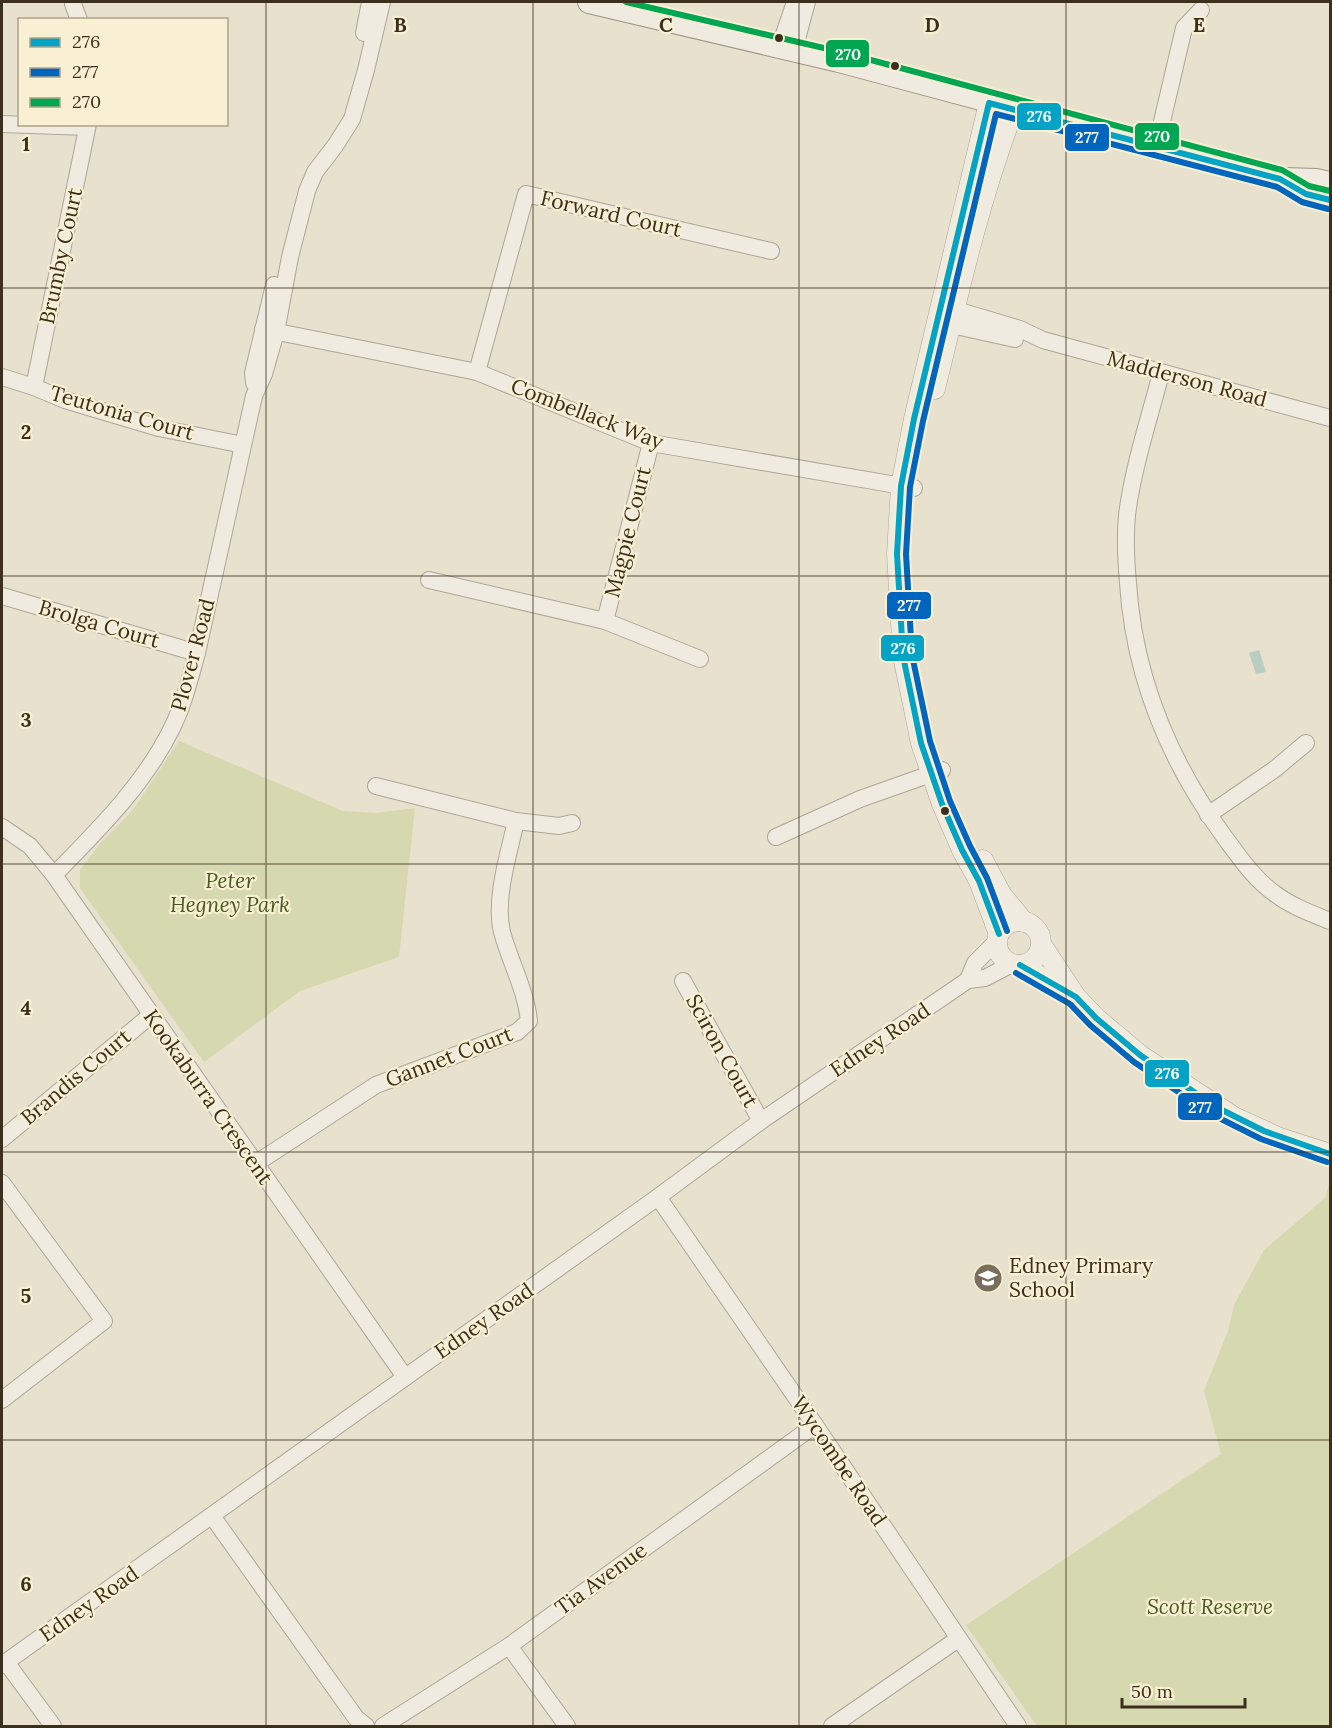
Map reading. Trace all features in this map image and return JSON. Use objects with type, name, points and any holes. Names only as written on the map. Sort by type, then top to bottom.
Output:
[{"type":"main road","points":[[589,2],[787,48],[1280,179],[1316,180],[1330,183]]},
{"type":"main road","points":[[1280,179],[1306,194],[1330,200]]},
{"type":"street","name":"Plover Road","points":[[54,875],[108,820],[136,786],[172,728],[187,688],[197,653],[254,396],[264,374],[269,331],[296,187],[341,120],[354,83],[370,2]]},
{"type":"street","name":"Plover Road","points":[[269,331],[307,191],[315,172],[352,119],[382,2]]},
{"type":"street","points":[[787,48],[795,2]]},
{"type":"street","points":[[787,48],[807,2]]},
{"type":"street","points":[[1156,147],[1184,28],[1201,10]]},
{"type":"street","points":[[989,103],[908,487],[910,590],[914,637],[936,772],[962,850],[979,880],[998,937],[1000,956],[1076,997]]},
{"type":"street","points":[[945,315],[1001,142],[1014,109]]},
{"type":"street","points":[[2,124],[18,124]]},
{"type":"street","name":"Brumby Court","points":[[34,387],[87,126]]},
{"type":"street","name":"Forward Court","points":[[477,372],[526,194],[771,251]]},
{"type":"street","name":"Madderson Road","points":[[945,315],[987,320],[1020,329],[1043,340],[1330,418]]},
{"type":"street","name":"Combellack Way","points":[[269,331],[477,372],[651,443],[908,487]]},
{"type":"street","points":[[1161,373],[1127,515],[1126,559],[1129,603],[1137,656],[1158,720],[1174,756],[1208,815],[1244,865],[1272,892],[1301,910],[1330,921]]},
{"type":"street","name":"Teutonia Court","points":[[2,377],[65,400],[159,428],[243,445]]},
{"type":"street","name":"Magpie Court","points":[[605,621],[651,443]]},
{"type":"street","name":"Magpie Court","points":[[429,580],[605,621],[700,659]]},
{"type":"street","name":"Brolga Court","points":[[2,596],[197,653]]},
{"type":"street","points":[[1208,815],[1275,769],[1306,743]]},
{"type":"street","points":[[776,837],[860,799],[936,772]]},
{"type":"street","points":[[936,772],[955,802],[1001,894],[1024,922],[1035,929],[1041,944],[1076,997],[1096,1018],[1140,1055],[1216,1107],[1280,1138],[1330,1154]]},
{"type":"street","points":[[376,786],[516,821],[559,826],[572,823]]},
{"type":"street","name":"Gannet Court","points":[[255,1164],[376,1085],[517,1032],[529,1021],[528,1007],[502,930],[501,906],[505,871],[516,821]]},
{"type":"street","name":"Kookaburra Crescent","points":[[2,827],[30,846],[54,875],[405,1377]]},
{"type":"street","points":[[998,937],[1010,923],[1024,922]]},
{"type":"street","name":"Edney Road","points":[[968,980],[975,963],[998,937]]},
{"type":"street","points":[[1016,965],[1033,960],[1041,944]]},
{"type":"street","name":"Edney Road","points":[[4,1664],[658,1197],[761,1120],[968,980],[985,978],[1016,965]]},
{"type":"street","name":"Sciron Court","points":[[683,981],[761,1120]]},
{"type":"street","name":"Brandis Court","points":[[2,1139],[151,1015]]},
{"type":"street","points":[[2,1184],[104,1321],[2,1400]]},
{"type":"street","name":"Wycombe Road","points":[[658,1197],[1018,1726]]},
{"type":"street","name":"Tia Avenue","points":[[383,1726],[509,1646],[815,1425]]},
{"type":"street","points":[[212,1516],[356,1718],[366,1726]]},
{"type":"street","points":[[832,1726],[958,1639]]},
{"type":"street","points":[[509,1646],[567,1726]]},
{"type":"street","points":[[4,1664],[53,1726]]},
{"type":"green space","name":"Peter Hegney Park","points":[[179,741],[343,811],[376,813],[415,808],[399,957],[300,991],[204,1062],[80,888],[80,870],[99,845],[133,810]]},
{"type":"green space","name":"Scott Reserve","points":[[1330,1181],[1330,1726],[1037,1726],[966,1625],[1221,1454],[1204,1391],[1228,1331],[1234,1305],[1264,1250],[1325,1198]]},
{"type":"shaded area","points":[[1259,650],[1266,672],[1256,674],[1249,653]]},
{"type":"transit line","name":"270","points":[[626,2],[841,52],[1282,170],[1309,186],[1330,191]]},
{"type":"transit line","name":"276","points":[[999,934],[979,881],[962,850],[942,804],[921,743],[903,656],[897,554],[901,486],[914,419],[989,103],[1280,179],[1306,194],[1330,200]]},
{"type":"transit line","name":"277","points":[[1007,931],[987,878],[950,801],[930,741],[912,655],[906,554],[910,487],[923,421],[996,114],[1277,187],[1302,202],[1328,209]]},
{"type":"transit line","name":"276","points":[[1020,965],[1076,997],[1096,1018],[1140,1055],[1216,1107],[1264,1131],[1330,1154]]},
{"type":"transit line","name":"277","points":[[1016,973],[1070,1004],[1090,1025],[1134,1062],[1211,1114],[1261,1139],[1327,1162]]},
{"type":"place","name":"Edney Primary School","points":[[988,1278]]}]
